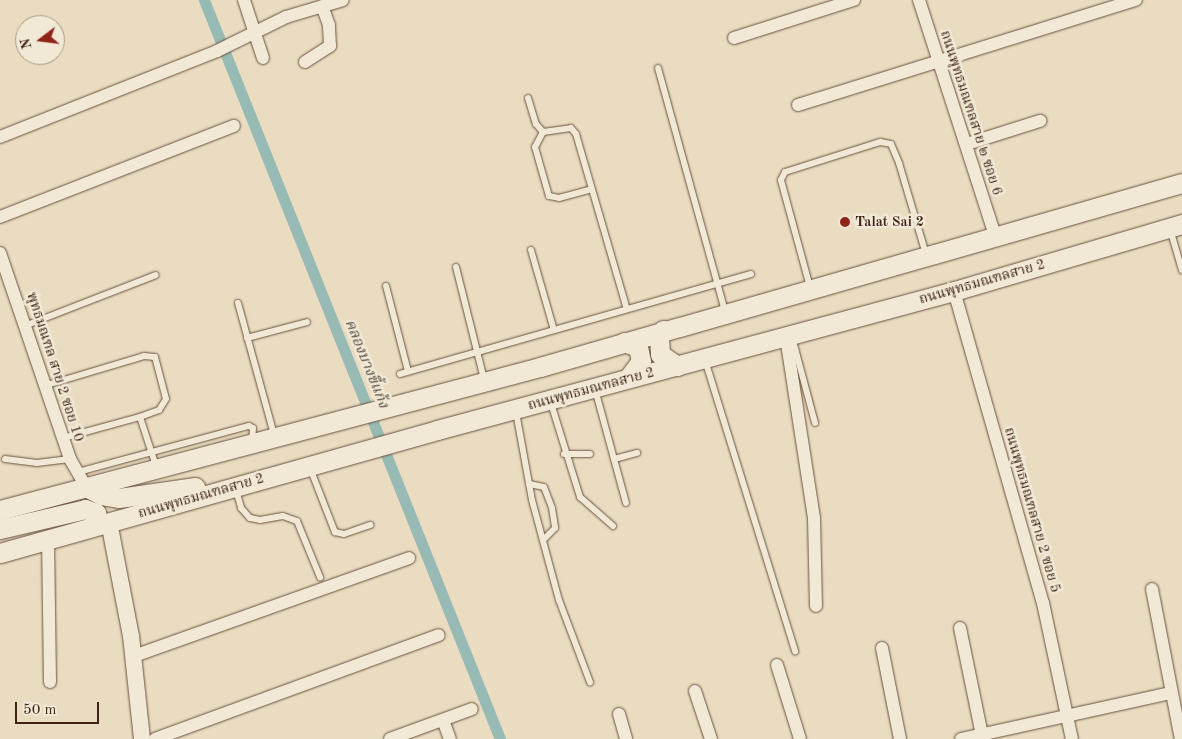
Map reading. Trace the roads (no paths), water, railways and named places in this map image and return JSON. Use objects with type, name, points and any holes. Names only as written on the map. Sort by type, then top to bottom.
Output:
[{"type":"main road","points":[[0,510],[81,480],[154,460],[252,445],[342,421],[1182,183]]},
{"type":"main road","name":"ถนนพุทธมณฑลสาย 2","points":[[0,553],[48,538],[594,387],[1176,232]]},
{"type":"main road","points":[[663,330],[659,338],[660,354],[677,366]]},
{"type":"main road","points":[[624,342],[638,347],[641,361],[628,378]]},
{"type":"main road","points":[[81,480],[101,495],[120,498],[273,476]]},
{"type":"main road","points":[[0,528],[85,509],[96,513],[104,523]]},
{"type":"street","points":[[244,0],[263,58]]},
{"type":"street","points":[[0,137],[217,51],[286,17],[343,0]]},
{"type":"street","points":[[734,38],[854,0]]},
{"type":"street","name":"ถนนพุทธมณฑลสาย ๒ ซอย 6","points":[[919,0],[995,235]]},
{"type":"street","points":[[798,105],[1136,0]]},
{"type":"street","points":[[306,62],[330,46],[329,25],[322,6]]},
{"type":"street","points":[[967,144],[1040,121]]},
{"type":"street","points":[[0,216],[234,126]]},
{"type":"street","name":"พุทธมณฑล สาย 2 ซอย 10","points":[[0,253],[47,385],[70,459],[81,480]]},
{"type":"street","name":"ถนนพุทธมณฑลสาย 2 ซอย 5","points":[[954,291],[1043,603],[1072,739]]},
{"type":"street","points":[[789,336],[814,518],[816,606]]},
{"type":"street","points":[[104,523],[134,656],[142,739]]},
{"type":"street","points":[[48,538],[50,682]]},
{"type":"street","points":[[134,656],[409,558]]},
{"type":"street","points":[[1152,589],[1181,739]]},
{"type":"street","points":[[960,628],[985,736]]},
{"type":"street","points":[[155,739],[438,635]]},
{"type":"street","points":[[882,648],[900,739]]},
{"type":"street","points":[[777,665],[800,739]]},
{"type":"street","points":[[695,691],[711,739]]},
{"type":"street","points":[[961,739],[985,736],[1171,693]]},
{"type":"street","points":[[390,739],[472,709]]},
{"type":"street","points":[[619,714],[626,739]]},
{"type":"street","points":[[443,720],[450,739]]},
{"type":"lane","points":[[658,68],[726,313]]},
{"type":"lane","points":[[528,98],[536,124],[542,132]]},
{"type":"lane","points":[[542,132],[571,128],[592,189],[627,309]]},
{"type":"lane","points":[[542,132],[535,146],[549,196],[559,198],[592,189]]},
{"type":"lane","points":[[810,288],[781,180],[785,172],[880,142],[891,144],[899,163],[926,254]]},
{"type":"lane","points":[[1176,232],[1182,270]]},
{"type":"lane","points":[[531,250],[554,330]]},
{"type":"lane","points":[[456,267],[485,382]]},
{"type":"lane","points":[[400,374],[751,274]]},
{"type":"lane","points":[[26,325],[156,275]]},
{"type":"lane","points":[[386,286],[408,371]]},
{"type":"lane","points":[[238,304],[274,438]]},
{"type":"lane","points":[[247,338],[307,322]]},
{"type":"lane","points":[[789,336],[815,423]]},
{"type":"lane","points":[[47,385],[144,356],[154,357],[166,399],[160,410],[63,438]]},
{"type":"lane","points":[[705,358],[795,651]]},
{"type":"lane","points":[[594,387],[626,503]]},
{"type":"lane","points":[[550,400],[564,454],[580,497],[614,526]]},
{"type":"lane","points":[[516,409],[528,484],[543,540],[567,624],[590,682]]},
{"type":"lane","points":[[140,417],[154,460]]},
{"type":"lane","points":[[614,459],[637,453]]},
{"type":"lane","points":[[564,454],[590,454]]},
{"type":"lane","points":[[5,459],[37,463],[70,459]]},
{"type":"lane","points":[[310,466],[335,532],[344,534],[370,525]]},
{"type":"lane","points":[[528,484],[544,488],[552,508],[555,528],[543,540]]},
{"type":"lane","points":[[235,486],[242,508],[250,518],[260,520],[283,516],[296,521],[320,577]]},
{"type":"waterway","name":"คลองบางขี้แก้ง","points":[[204,0],[500,739]]},
{"type":"place","name":"Talat Sai 2","points":[[845,222]]}]
